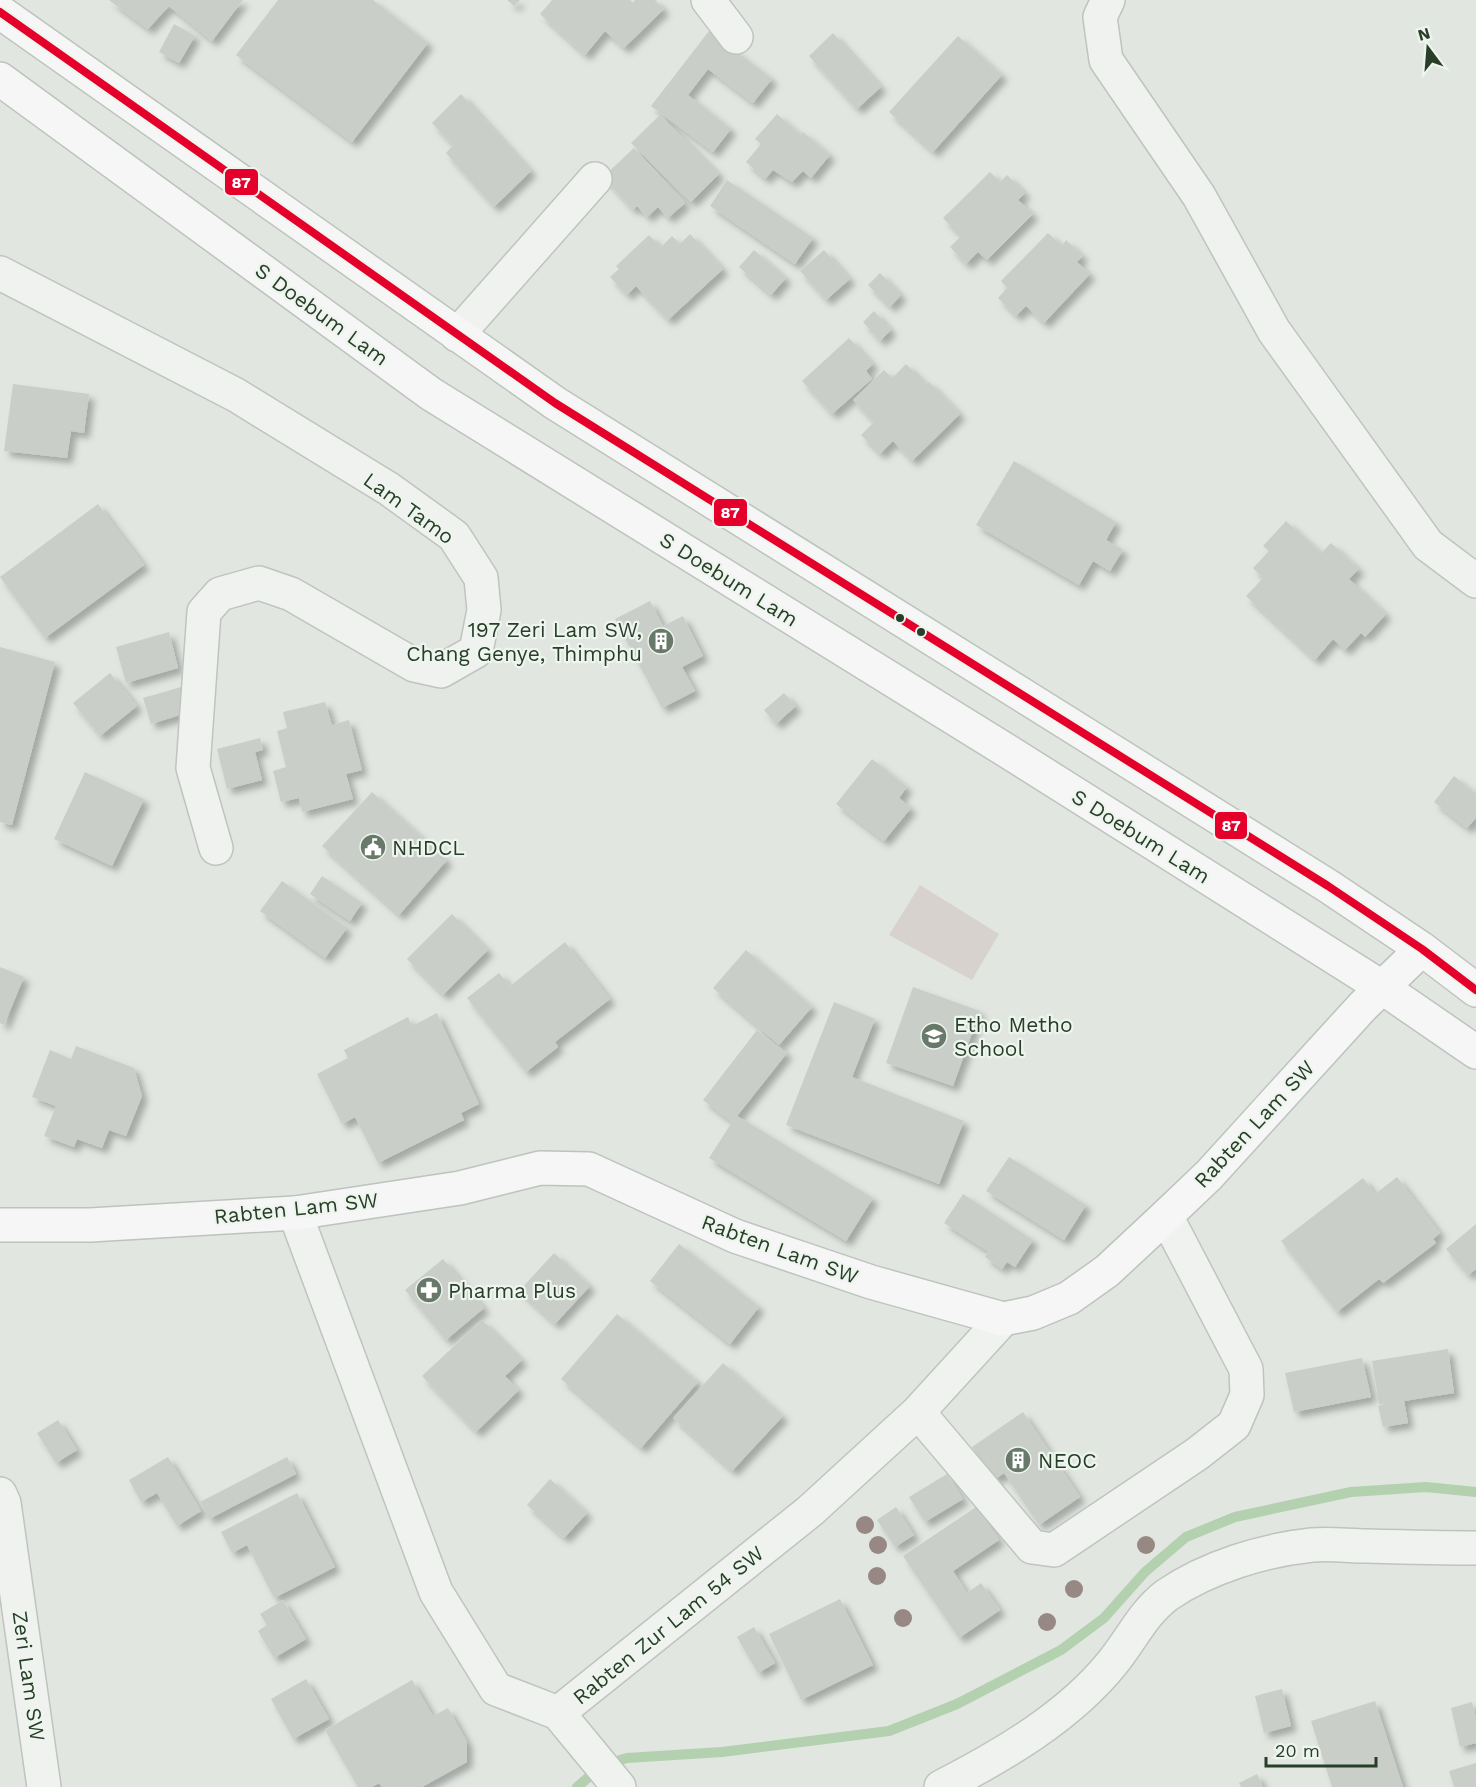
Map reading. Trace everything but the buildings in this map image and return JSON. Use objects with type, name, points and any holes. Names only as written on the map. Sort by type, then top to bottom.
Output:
[{"type":"main road","points":[[0,12],[555,403],[1124,757],[1422,949],[1476,990]]},
{"type":"main road","name":"S Doebum Lam","points":[[0,79],[431,394],[994,743],[1383,988],[1476,1052]]},
{"type":"main road","name":"Rabten Lam SW","points":[[0,1225],[90,1225],[295,1213],[460,1188],[540,1168],[589,1169],[735,1236],[871,1282],[1003,1319],[1033,1313],[1069,1298],[1107,1271],[1209,1175],[1363,1006],[1422,949]]},
{"type":"street","points":[[708,0],[736,37]]},
{"type":"street","points":[[1108,0],[1100,17],[1106,60],[1198,196],[1274,331],[1428,546],[1476,582]]},
{"type":"street","points":[[457,335],[595,179]]},
{"type":"street","name":"Lam Tamo","points":[[0,273],[236,395],[388,489],[454,536],[481,578],[484,610],[476,651],[441,671],[414,665],[291,594],[259,583],[220,594],[204,612],[193,768],[216,848]]},
{"type":"street","name":"Rabten Zur Lam 54 SW","points":[[295,1213],[436,1592],[496,1689],[558,1713],[810,1511],[918,1412],[1003,1319]]},
{"type":"street","points":[[918,1412],[1032,1547],[1054,1550],[1116,1510],[1234,1425],[1247,1395],[1246,1370],[1166,1216]]},
{"type":"street","name":"Zeri Lam SW","points":[[0,1494],[5,1515],[44,1787]]},
{"type":"street","points":[[941,1787],[1000,1753],[1077,1698],[1113,1662],[1137,1625],[1166,1596],[1202,1576],[1268,1553],[1314,1545],[1476,1548]]},
{"type":"street","points":[[558,1713],[616,1783]]},
{"type":"shaded area","points":[[920,885],[999,934],[972,980],[889,935]]},
{"type":"waterway","points":[[577,1787],[603,1765],[627,1758],[722,1752],[889,1731],[957,1704],[1061,1650],[1104,1618],[1145,1572],[1186,1537],[1235,1517],[1351,1492],[1426,1487],[1476,1492]]},
{"type":"transit line","name":"87","points":[[0,12],[555,403],[1328,886],[1422,949],[1476,990]]},
{"type":"place","name":"197 Zeri Lam SW, Chang Genye, Thimphu","points":[[661,641]]},
{"type":"place","name":"NHDCL","points":[[373,847]]},
{"type":"place","name":"Etho Metho School","points":[[934,1036]]},
{"type":"place","name":"Pharma Plus","points":[[429,1290]]},
{"type":"place","name":"NEOC","points":[[1018,1460]]}]
